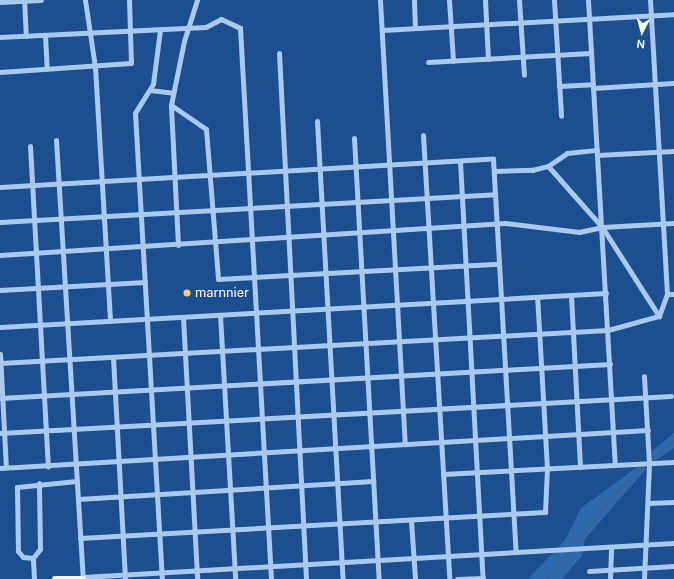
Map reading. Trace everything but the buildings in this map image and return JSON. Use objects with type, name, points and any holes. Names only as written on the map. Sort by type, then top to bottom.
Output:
[{"type":"main road","points":[[56,579],[83,578]]},
{"type":"street","points":[[24,0],[26,36]]},
{"type":"street","points":[[0,2],[41,0]]},
{"type":"street","points":[[85,0],[92,32],[95,67],[110,321]]},
{"type":"street","points":[[0,72],[95,67],[131,63],[129,0]]},
{"type":"street","points":[[178,245],[171,105],[172,93],[188,26],[197,0]]},
{"type":"street","points":[[380,0],[405,444]]},
{"type":"street","points":[[414,0],[415,28]]},
{"type":"street","points":[[449,0],[452,61]]},
{"type":"street","points":[[485,0],[488,59]]},
{"type":"street","points":[[519,0],[524,75]]},
{"type":"street","points":[[554,0],[561,116]]},
{"type":"street","points":[[588,0],[615,465]]},
{"type":"street","points":[[650,0],[667,294],[659,316]]},
{"type":"street","points":[[382,30],[674,14]]},
{"type":"street","points":[[0,37],[129,30],[160,30],[188,26],[209,26],[221,19],[240,28],[272,579]]},
{"type":"street","points":[[160,30],[150,90],[135,113],[162,579]]},
{"type":"street","points":[[45,35],[48,69]]},
{"type":"street","points":[[279,53],[283,170],[306,579]]},
{"type":"street","points":[[428,62],[591,54]]},
{"type":"street","points":[[559,86],[655,84],[674,82]]},
{"type":"street","points":[[150,90],[172,93]]},
{"type":"street","points":[[171,105],[206,128],[212,175],[218,279],[499,264]]},
{"type":"street","points":[[317,120],[343,579]]},
{"type":"street","points":[[423,135],[449,579]]},
{"type":"street","points":[[354,138],[379,579]]},
{"type":"street","points":[[56,140],[60,183],[83,578],[125,577],[162,573],[305,564],[674,543]]},
{"type":"street","points":[[30,146],[48,466]]},
{"type":"street","points":[[494,172],[548,166],[567,153],[674,151]]},
{"type":"street","points":[[0,187],[493,159],[516,552]]},
{"type":"street","points":[[457,579],[483,578],[460,161]]},
{"type":"street","points":[[548,166],[602,227],[659,316]]},
{"type":"street","points":[[0,222],[495,194]]},
{"type":"street","points":[[0,255],[463,228],[497,224],[579,232],[602,227],[674,223]]},
{"type":"street","points":[[0,290],[145,282]]},
{"type":"street","points":[[0,327],[291,312],[606,293]]},
{"type":"street","points":[[667,294],[674,294]]},
{"type":"street","points":[[571,295],[580,467]]},
{"type":"street","points":[[80,538],[159,535],[545,512],[547,468],[537,297]]},
{"type":"street","points":[[220,315],[235,579]]},
{"type":"street","points":[[0,363],[608,330],[659,316]]},
{"type":"street","points":[[183,317],[197,579]]},
{"type":"street","points":[[0,354],[2,433],[6,467]]},
{"type":"street","points":[[113,357],[125,577]]},
{"type":"street","points":[[1,397],[44,396],[610,364]]},
{"type":"street","points":[[644,376],[650,463],[644,579]]},
{"type":"street","points":[[2,433],[671,396]]},
{"type":"street","points":[[0,468],[648,430]]},
{"type":"street","points":[[443,474],[674,462]]},
{"type":"street","points":[[33,558],[23,557],[18,551],[16,491],[19,484],[77,481]]},
{"type":"street","points":[[78,499],[373,481]]},
{"type":"street","points":[[34,579],[33,558],[40,548],[38,483]]},
{"type":"street","points":[[648,503],[674,502]]},
{"type":"street","points":[[412,520],[415,579]]},
{"type":"street","points":[[610,579],[611,547]]},
{"type":"street","points":[[589,571],[674,566]]},
{"type":"shaded area","points":[[674,433],[674,448],[653,462],[652,451]]},
{"type":"shaded area","points":[[637,467],[647,468],[585,539],[582,556],[562,579],[528,579],[565,540],[581,508]]},
{"type":"waterway","points":[[651,461],[674,441]]},
{"type":"waterway","points":[[575,545],[619,490],[644,466]]},
{"type":"waterway","points":[[547,579],[569,553]]},
{"type":"place","name":"marnnier","points":[[187,293]]}]
